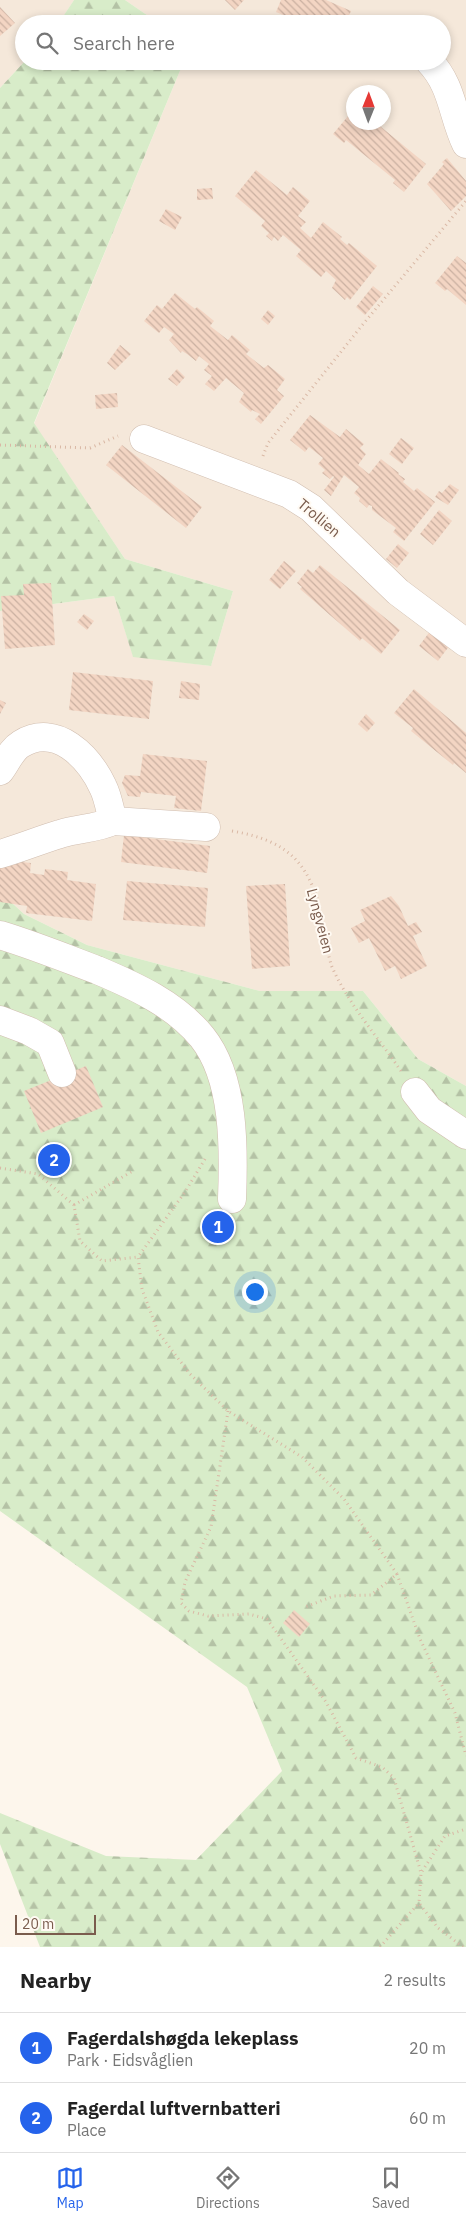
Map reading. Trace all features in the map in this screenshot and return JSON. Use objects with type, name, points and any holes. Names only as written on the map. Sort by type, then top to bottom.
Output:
[{"type":"street","points":[[437,70],[449,90],[465,142]]},
{"type":"street","name":"Trollien","points":[[144,439],[266,484],[311,508],[398,592],[466,643]]},
{"type":"street","points":[[0,772],[8,757],[21,744],[44,736],[55,738],[74,749],[91,766],[104,789],[114,820]]},
{"type":"street","points":[[0,854],[30,846],[61,833],[102,826],[114,820],[206,827]]},
{"type":"street","points":[[0,935],[71,960],[118,979],[157,998],[185,1019],[203,1038],[213,1056],[222,1079],[229,1107],[234,1158],[232,1199]]},
{"type":"street","points":[[0,1020],[29,1031],[50,1043],[62,1073]]},
{"type":"street","points":[[415,1092],[429,1110],[466,1135]]},
{"type":"path","points":[[268,443],[368,318],[466,201]]},
{"type":"path","points":[[0,445],[32,444],[90,448],[123,433],[144,439]]},
{"type":"path","name":"Lyngveien","points":[[206,827],[263,838],[280,846],[297,859],[311,884],[321,912],[331,965],[350,1001],[383,1044],[415,1092]]},
{"type":"path","points":[[206,1156],[186,1192],[138,1257],[142,1289],[158,1332],[190,1374],[228,1411],[302,1457],[344,1499],[397,1574],[420,1639],[455,1712],[466,1756]]},
{"type":"path","points":[[0,1168],[38,1174],[74,1206],[80,1241],[102,1261],[138,1257]]},
{"type":"path","points":[[74,1206],[133,1170]]},
{"type":"path","points":[[228,1411],[211,1528],[184,1582],[181,1602],[189,1611],[208,1616],[250,1614],[267,1619],[326,1702],[356,1758],[382,1767],[394,1778],[421,1873],[418,1903],[380,1947]]},
{"type":"path","points":[[305,1606],[334,1596],[371,1595],[397,1574]]},
{"type":"path","points":[[421,1873],[445,1836],[466,1829]]},
{"type":"path","points":[[418,1903],[438,1928],[463,1947]]},
{"type":"shaded area","points":[[0,0],[74,0],[64,15],[15,15],[15,70],[17,70],[0,88]]},
{"type":"shaded area","points":[[125,0],[466,0],[466,1086],[418,1059],[363,991],[260,991],[87,945],[24,914],[0,892],[0,611],[114,596],[133,656],[211,666],[233,591],[125,559],[34,424],[180,70],[451,70],[451,15],[147,15]]},
{"type":"green space","points":[[74,0],[125,0],[147,15],[64,15]]},
{"type":"green space","points":[[17,70],[180,70],[34,423],[125,559],[233,591],[211,666],[133,657],[114,596],[0,611],[0,88]]},
{"type":"green space","points":[[0,892],[24,914],[87,945],[260,991],[363,991],[418,1059],[466,1086],[466,1947],[40,1947],[0,1844],[0,1813],[106,1856],[196,1860],[282,1771],[247,1687],[0,1511]]},
{"type":"building","points":[[225,0],[244,0],[235,10]]},
{"type":"building","points":[[281,0],[326,0],[351,11],[349,15],[283,15],[276,12]]},
{"type":"building","points":[[0,7],[15,23],[0,36]]},
{"type":"building","points":[[346,119],[346,130],[385,130],[426,164],[404,192],[393,183],[395,180],[346,140],[344,143],[333,134]]},
{"type":"building","points":[[447,158],[466,181],[466,196],[451,211],[427,184],[444,164],[442,162]]},
{"type":"building","points":[[256,170],[287,195],[293,187],[310,201],[298,216],[306,222],[300,228],[311,238],[323,222],[342,237],[340,239],[347,245],[349,243],[377,266],[350,300],[347,297],[345,300],[332,288],[336,280],[326,271],[321,277],[296,256],[301,250],[283,235],[278,241],[274,237],[272,241],[266,236],[269,233],[261,226],[265,221],[235,196]]},
{"type":"building","points":[[212,188],[213,199],[197,200],[197,189]]},
{"type":"building","points":[[166,209],[182,217],[175,230],[159,221]]},
{"type":"building","points":[[457,256],[466,263],[466,305],[447,289],[445,291],[435,283]]},
{"type":"building","points":[[373,286],[383,294],[365,315],[356,307]]},
{"type":"building","points":[[175,293],[214,321],[210,326],[228,340],[232,335],[250,350],[246,354],[264,368],[268,365],[285,379],[277,390],[284,396],[261,424],[255,419],[260,414],[252,410],[251,412],[239,402],[244,393],[226,378],[214,391],[205,384],[212,376],[204,370],[209,364],[199,356],[196,361],[182,351],[181,353],[169,340],[174,334],[164,327],[159,333],[144,321],[157,305],[162,309]]},
{"type":"building","points":[[268,310],[275,316],[268,325],[261,319]]},
{"type":"building","points":[[120,345],[131,354],[115,370],[107,363]]},
{"type":"building","points":[[177,369],[185,377],[177,386],[168,379]]},
{"type":"building","points":[[117,393],[118,407],[96,409],[95,395]]},
{"type":"building","points":[[310,415],[340,437],[346,429],[364,444],[360,448],[366,454],[358,465],[369,474],[381,459],[399,473],[405,479],[403,482],[414,491],[417,488],[435,502],[404,541],[393,532],[396,528],[372,510],[372,506],[369,505],[367,508],[359,501],[360,498],[354,493],[359,487],[344,475],[331,496],[324,490],[334,477],[330,479],[322,473],[325,470],[318,464],[323,458],[309,447],[305,452],[290,440]]},
{"type":"building","points":[[401,438],[414,448],[402,464],[389,454]]},
{"type":"building","points":[[122,445],[202,507],[186,528],[106,465]]},
{"type":"building","points":[[450,484],[459,490],[448,505],[435,497],[439,491],[442,493]]},
{"type":"building","points":[[439,510],[452,521],[433,545],[420,534]]},
{"type":"building","points":[[398,544],[409,553],[397,568],[386,559]]},
{"type":"building","points":[[284,561],[296,571],[280,589],[269,580]]},
{"type":"building","points":[[320,565],[400,630],[381,654],[362,638],[360,641],[300,589],[302,587],[297,583],[308,569],[313,573]]},
{"type":"building","points":[[51,583],[55,645],[5,649],[1,596],[24,595],[23,584]]},
{"type":"building","points":[[84,614],[94,621],[87,630],[77,622]]},
{"type":"building","points":[[431,630],[450,645],[438,661],[419,646]]},
{"type":"building","points":[[73,672],[153,681],[149,719],[69,710]]},
{"type":"building","points":[[181,681],[200,684],[199,700],[179,698]]},
{"type":"building","points":[[414,689],[466,733],[466,773],[454,763],[453,765],[411,731],[413,728],[394,713]]},
{"type":"building","points":[[0,700],[6,703],[0,714]]},
{"type":"building","points":[[366,714],[375,723],[367,732],[358,724]]},
{"type":"building","points":[[143,754],[207,761],[201,811],[174,808],[176,796],[141,792],[140,797],[128,796],[122,783],[125,775],[140,776]]},
{"type":"building","points":[[124,835],[210,846],[207,873],[121,862]]},
{"type":"building","points":[[4,860],[31,863],[30,873],[44,875],[45,869],[68,872],[67,880],[96,884],[92,921],[26,913],[27,906],[0,902],[0,868]]},
{"type":"building","points":[[127,881],[208,888],[205,927],[123,920]]},
{"type":"building","points":[[285,884],[290,966],[252,969],[246,886]]},
{"type":"building","points":[[391,896],[399,906],[408,926],[416,922],[422,932],[413,936],[427,966],[401,979],[395,966],[385,971],[369,938],[359,943],[351,928],[365,921],[360,910]]},
{"type":"building","points":[[86,1066],[103,1107],[41,1133],[24,1091]]},
{"type":"building","points":[[294,1610],[310,1624],[299,1637],[283,1623]]},
{"type":"place","name":"Fagerdal luftvernbatteri","points":[[54,1160]]},
{"type":"place","name":"Fagerdalshøgda lekeplass","points":[[218,1227]]}]
